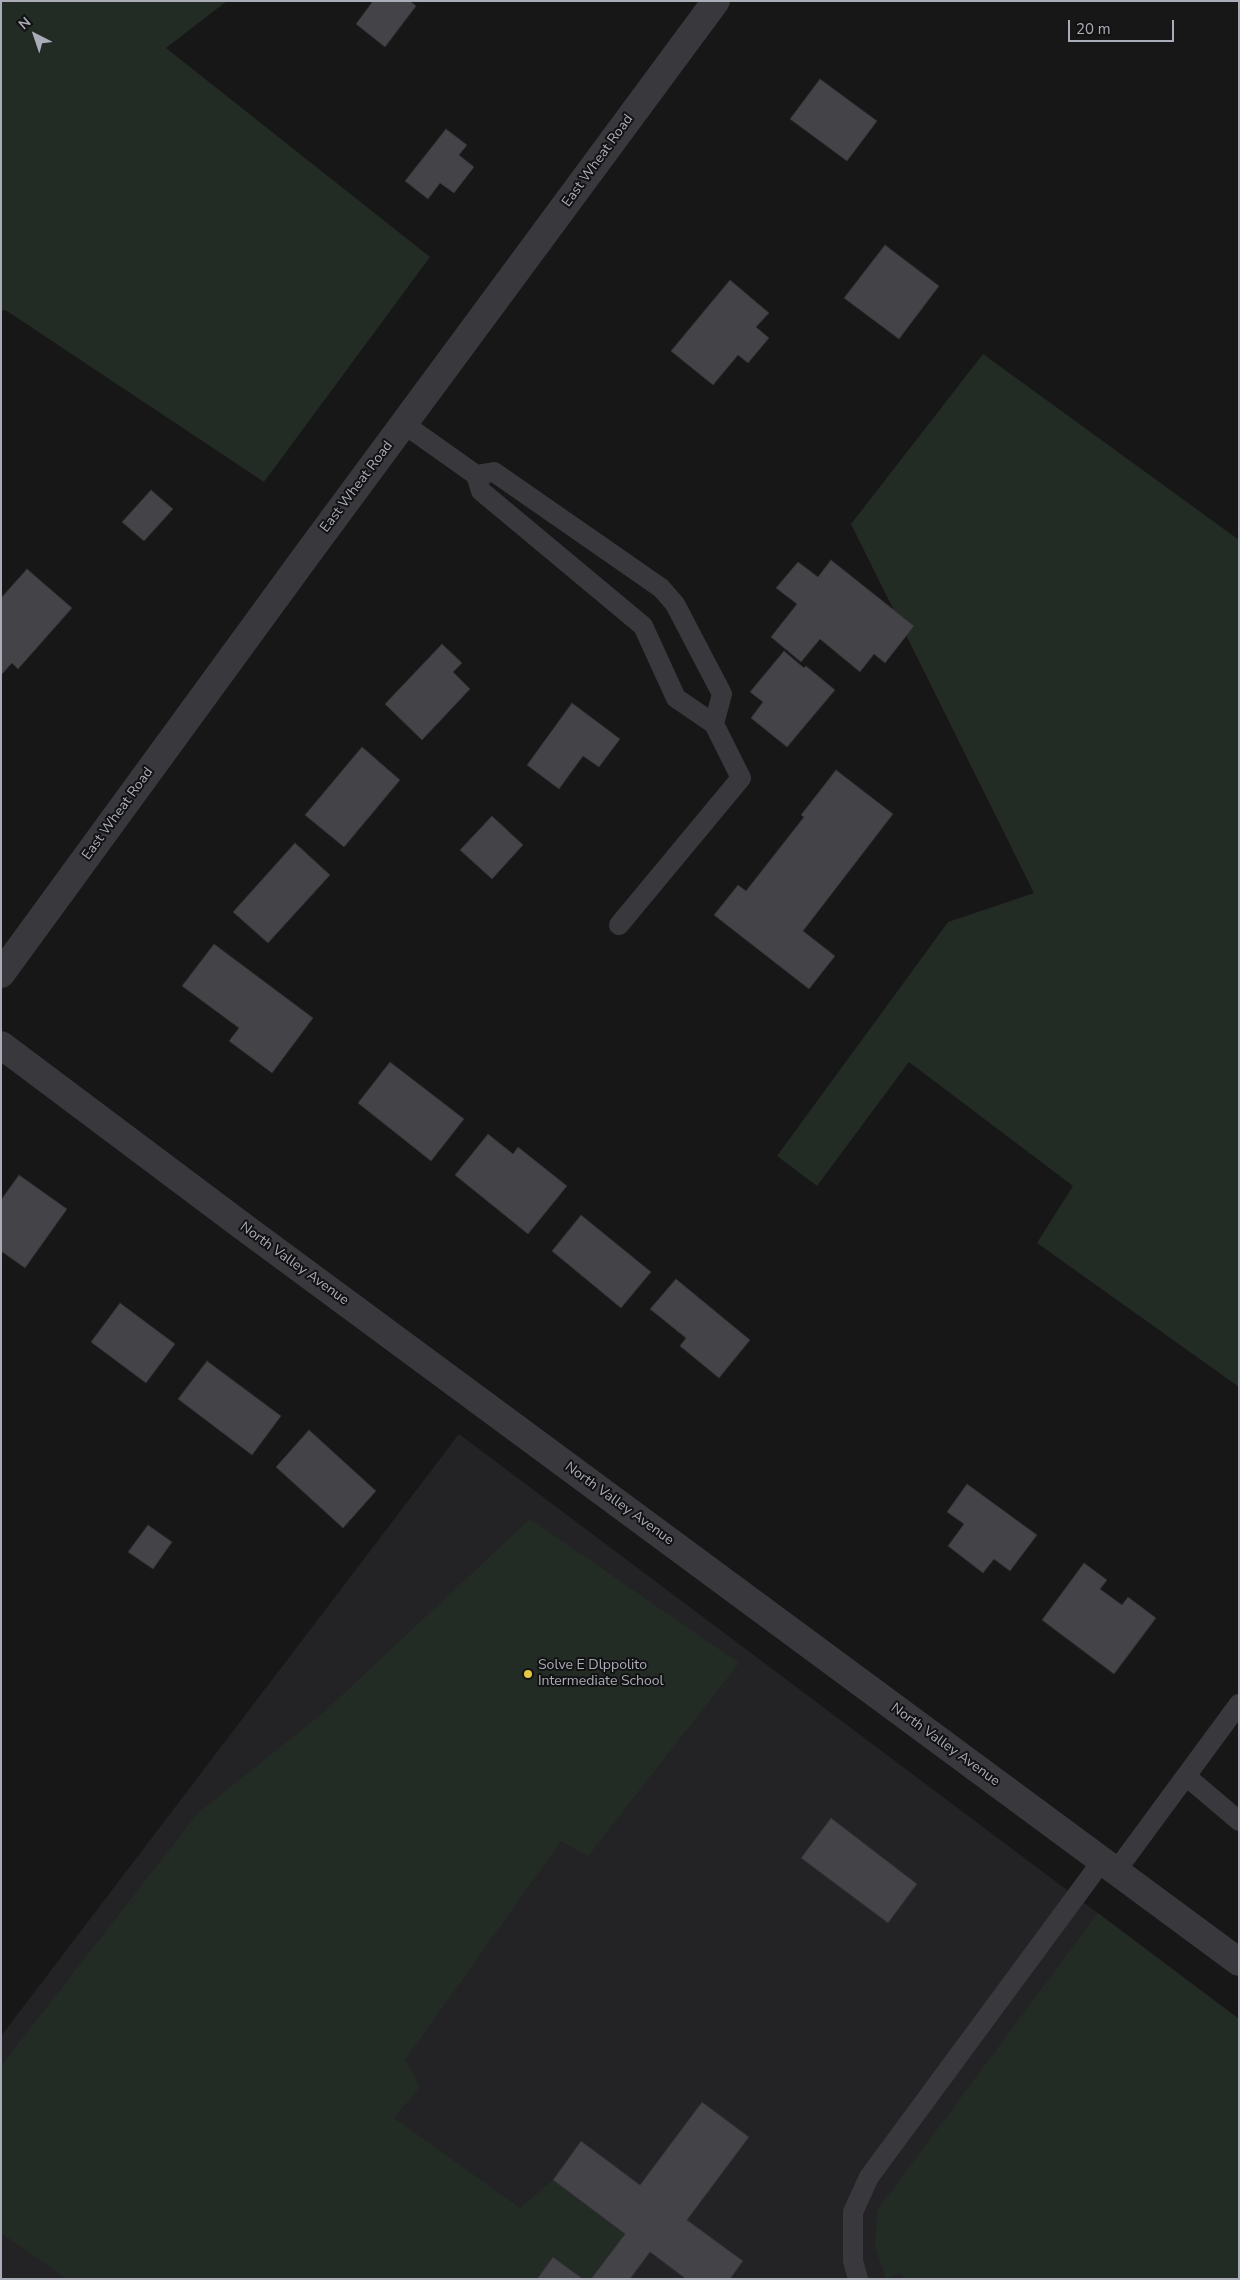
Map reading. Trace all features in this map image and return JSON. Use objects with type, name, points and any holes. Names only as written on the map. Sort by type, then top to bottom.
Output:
[{"type":"street","name":"East Wheat Road","points":[[1,974],[716,1]]},
{"type":"street","name":"North Valley Avenue","points":[[1,1045],[257,1237],[1239,1962]]},
{"type":"lane","points":[[404,424],[476,475],[482,491],[643,626],[676,698],[714,724],[741,778],[619,925]]},
{"type":"lane","points":[[476,475],[494,472],[660,588],[676,604],[722,694],[714,724]]},
{"type":"lane","points":[[858,2279],[853,2261],[853,2212],[869,2177],[1109,1866],[1186,1776],[1239,1704]]},
{"type":"lane","points":[[1186,1776],[1239,1821]]},
{"type":"shaded area","points":[[1,1],[227,1],[166,48],[430,257],[264,482],[7,311],[1,310]]},
{"type":"shaded area","points":[[983,354],[1239,540],[1239,1387],[1037,1243],[1073,1186],[909,1062],[817,1186],[777,1156],[948,922],[1034,893],[851,524]]},
{"type":"shaded area","name":"Solve E Dlppolito Intermediate School","points":[[459,1434],[1239,2019],[1239,2279],[1,2279],[1,2036]]},
{"type":"shaded area","points":[[530,1519],[739,1663],[588,1856],[561,1841],[405,2060],[420,2087],[394,2118],[520,2208],[553,2180],[625,2234],[591,2279],[583,2279],[553,2257],[537,2279],[67,2279],[1,2233],[1,2066],[198,1813],[323,1713]]},
{"type":"shaded area","points":[[1098,1913],[1239,2019],[1239,2279],[907,2279],[899,2273],[886,2279],[875,2246],[878,2209]]},
{"type":"building","points":[[373,1],[410,1],[416,6],[385,47],[356,24]]},
{"type":"building","points":[[820,79],[877,121],[847,161],[790,119]]},
{"type":"building","points":[[446,129],[467,145],[459,155],[474,167],[454,193],[440,183],[428,199],[405,181]]},
{"type":"building","points":[[885,245],[939,286],[899,339],[844,298]]},
{"type":"building","points":[[730,280],[769,313],[756,327],[769,338],[748,363],[738,355],[713,385],[671,351]]},
{"type":"building","points":[[151,490],[173,509],[144,541],[122,522]]},
{"type":"building","points":[[831,560],[914,626],[885,663],[874,654],[860,672],[820,639],[801,662],[771,637],[797,604],[776,588],[798,562],[818,577]]},
{"type":"building","points":[[27,569],[72,608],[18,669],[12,663],[1,675],[1,598]]},
{"type":"building","points":[[442,644],[462,663],[453,672],[470,689],[422,740],[385,704]]},
{"type":"building","points":[[784,651],[835,690],[787,747],[751,718],[763,702],[750,692]]},
{"type":"building","points":[[572,703],[620,739],[599,767],[583,756],[559,789],[527,765]]},
{"type":"building","points":[[362,747],[400,780],[344,847],[305,815]]},
{"type":"building","points":[[836,770],[893,814],[803,931],[835,956],[809,989],[714,915],[738,885],[746,891],[804,817],[801,815]]},
{"type":"building","points":[[492,816],[523,845],[492,879],[460,850]]},
{"type":"building","points":[[295,843],[330,875],[268,943],[233,912]]},
{"type":"building","points":[[214,944],[313,1018],[272,1073],[229,1041],[239,1028],[182,986]]},
{"type":"building","points":[[390,1062],[464,1119],[431,1161],[358,1103]]},
{"type":"building","points":[[488,1134],[513,1154],[518,1147],[567,1186],[528,1234],[455,1175]]},
{"type":"building","points":[[19,1175],[67,1209],[25,1268],[1,1251],[1,1200]]},
{"type":"building","points":[[581,1215],[651,1272],[621,1308],[552,1251]]},
{"type":"building","points":[[676,1279],[750,1340],[719,1378],[680,1346],[686,1338],[650,1309]]},
{"type":"building","points":[[120,1303],[175,1344],[146,1383],[91,1342]]},
{"type":"building","points":[[207,1361],[281,1416],[252,1455],[178,1399]]},
{"type":"building","points":[[309,1430],[376,1491],[343,1528],[276,1467]]},
{"type":"building","points":[[967,1484],[1037,1535],[1010,1571],[994,1559],[983,1573],[948,1546],[964,1524],[947,1512]]},
{"type":"building","points":[[148,1525],[172,1542],[153,1569],[128,1552]]},
{"type":"building","points":[[1084,1563],[1107,1580],[1100,1589],[1122,1605],[1128,1597],[1156,1618],[1114,1674],[1042,1620]]},
{"type":"building","points":[[831,1818],[917,1884],[888,1923],[801,1858]]},
{"type":"building","points":[[702,2102],[749,2137],[687,2220],[743,2261],[730,2279],[686,2279],[650,2252],[630,2279],[591,2279],[625,2234],[553,2180],[581,2141],[640,2185]]},
{"type":"building","points":[[553,2257],[583,2279],[537,2279]]},
{"type":"place","name":"Solve E Dlppolito Intermediate School","points":[[528,1674]]}]
